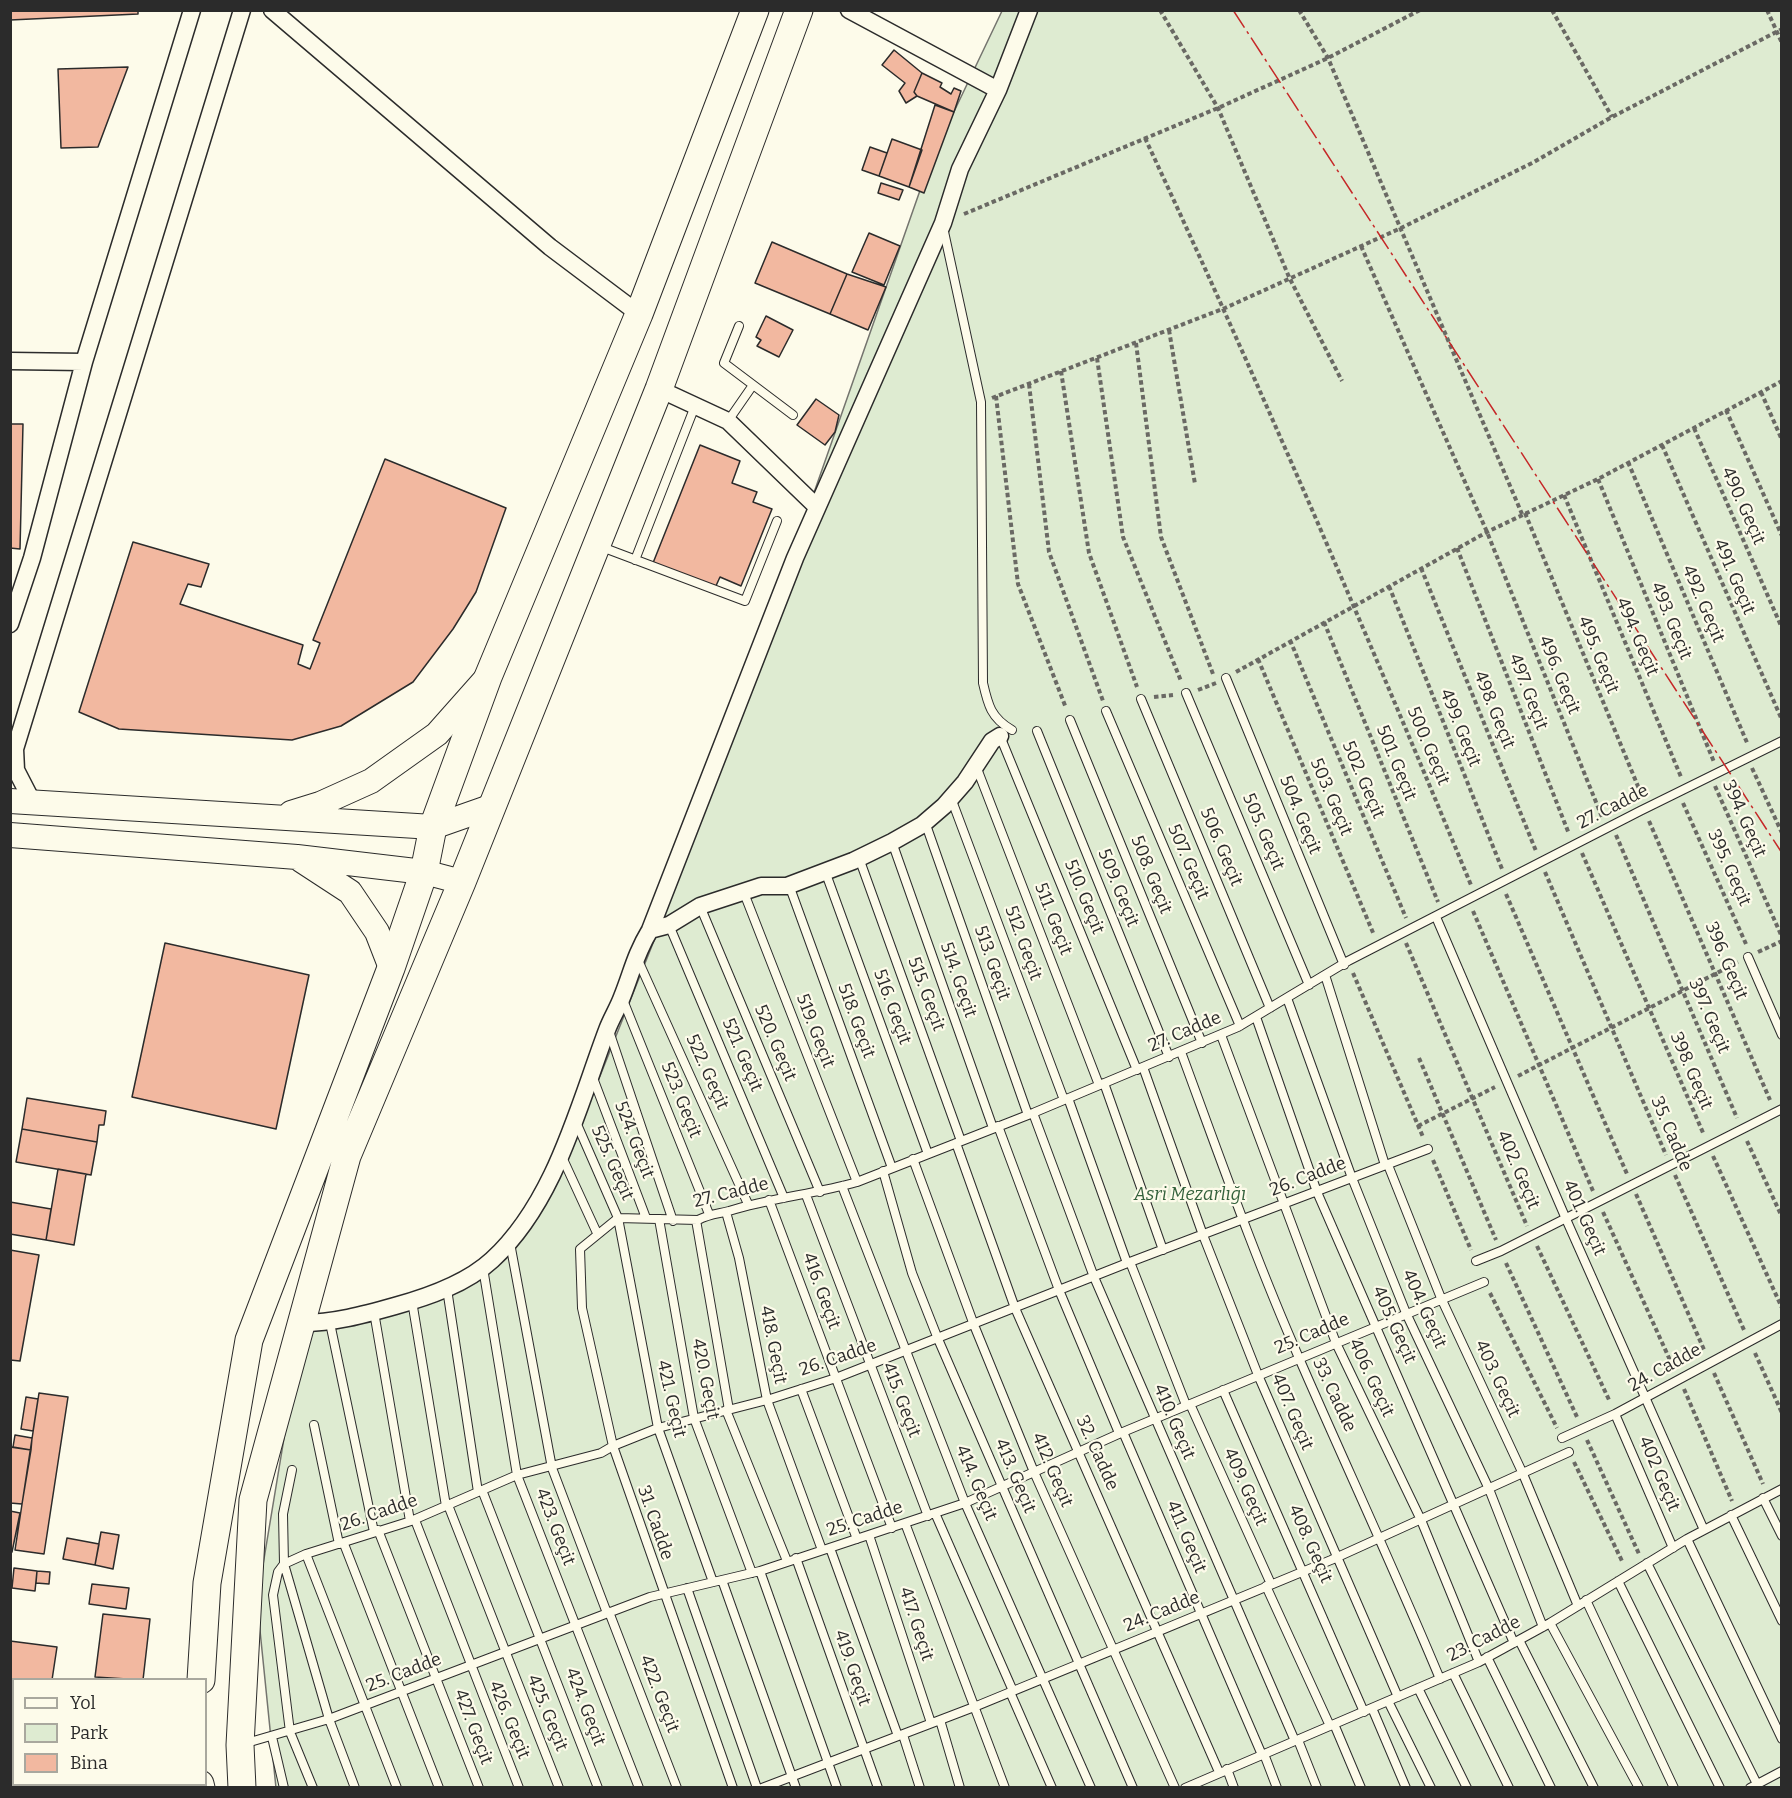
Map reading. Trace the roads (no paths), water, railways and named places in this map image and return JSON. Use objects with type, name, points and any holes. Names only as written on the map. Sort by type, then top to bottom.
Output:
[{"type":"main road","points":[[201,1678],[207,1583],[249,1340],[391,968],[424,872],[433,827],[488,677],[639,314],[755,10]]},
{"type":"main road","points":[[242,1788],[240,1745],[253,1500],[347,1156],[462,882],[490,807],[659,389],[799,10]]},
{"type":"street","points":[[10,624],[32,558],[84,362],[192,10]]},
{"type":"street","points":[[242,10],[15,749],[22,802],[433,827],[490,807]]},
{"type":"street","points":[[272,10],[550,248],[639,314]]},
{"type":"street","points":[[849,10],[998,90]]},
{"type":"street","points":[[301,1323],[330,1323],[447,1289],[482,1267],[509,1240],[541,1198],[575,1121],[608,1028],[622,998],[635,954],[650,930],[795,558],[943,223],[960,169],[998,90],[1029,10]]},
{"type":"street","points":[[10,361],[84,362]]},
{"type":"street","points":[[659,389],[728,421],[817,507]]},
{"type":"street","points":[[276,818],[320,804],[371,781],[437,734],[488,677]]},
{"type":"street","points":[[650,930],[669,925],[700,906],[761,886],[789,885],[859,858],[892,842],[925,822],[951,798],[992,741],[1006,733]]},
{"type":"street","points":[[10,835],[297,857],[424,872],[462,882]]},
{"type":"street","points":[[297,857],[350,892],[377,932],[391,968]]},
{"type":"lane","points":[[943,223],[981,402],[983,683],[990,712],[1006,733]]},
{"type":"lane","points":[[739,326],[724,363],[793,415]]},
{"type":"lane","points":[[728,421],[753,385]]},
{"type":"lane","points":[[635,560],[695,406]]},
{"type":"lane","points":[[596,545],[745,601],[777,521]]},
{"type":"lane","name":"504. Geçit","points":[[1226,678],[1344,965]]},
{"type":"lane","name":"505. Geçit","points":[[1186,693],[1309,985]]},
{"type":"lane","name":"506. Geçit","points":[[1141,699],[1270,1008]]},
{"type":"lane","name":"507. Geçit","points":[[1106,711],[1240,1026]]},
{"type":"lane","name":"508. Geçit","points":[[1070,720],[1202,1043]]},
{"type":"lane","name":"509. Geçit","points":[[1037,731],[1169,1057]]},
{"type":"lane","name":"510. Geçit","points":[[1006,733],[1140,1069]]},
{"type":"lane","name":"27. Cadde","points":[[618,1218],[696,1220],[708,1214],[726,1212],[748,1204],[820,1192],[857,1182],[1031,1114],[1240,1026],[1324,975],[1379,946],[1645,808],[1715,776],[1782,741]]},
{"type":"lane","name":"511. Geçit","points":[[976,765],[1101,1084]]},
{"type":"lane","name":"512. Geçit","points":[[951,798],[1066,1099]]},
{"type":"lane","name":"513. Geçit","points":[[925,822],[1031,1114]]},
{"type":"lane","name":"514. Geçit","points":[[892,842],[995,1127]]},
{"type":"lane","name":"515. Geçit","points":[[859,858],[958,1142]]},
{"type":"lane","name":"516. Geçit","points":[[825,871],[928,1154]]},
{"type":"lane","name":"518. Geçit","points":[[789,885],[892,1168]]},
{"type":"lane","name":"519. Geçit","points":[[744,893],[857,1182]]},
{"type":"lane","name":"520. Geçit","points":[[700,906],[820,1192]]},
{"type":"lane","name":"401. Geçit","points":[[1439,915],[1566,1219],[1704,1530]]},
{"type":"lane","name":"521. Geçit","points":[[669,925],[784,1198]]},
{"type":"lane","name":"522. Geçit","points":[[635,954],[748,1204]]},
{"type":"lane","points":[[1750,956],[1782,1035]]},
{"type":"lane","name":"403. Geçit","points":[[1324,975],[1387,1165],[1441,1298],[1523,1474],[1578,1606]]},
{"type":"lane","name":"523. Geçit","points":[[622,998],[708,1214]]},
{"type":"lane","name":"404. Geçit","points":[[1287,998],[1352,1178],[1406,1313],[1489,1489],[1547,1625],[1639,1788]]},
{"type":"lane","name":"405. Geçit","points":[[1256,1017],[1317,1192],[1516,1642],[1594,1788]]},
{"type":"lane","points":[[608,1028],[674,1221]]},
{"type":"lane","name":"406. Geçit","points":[[1221,1035],[1336,1343],[1421,1520],[1483,1659],[1551,1788]]},
{"type":"lane","name":"33. Cadde","points":[[1181,1052],[1242,1220],[1299,1358],[1381,1538],[1440,1679]]},
{"type":"lane","name":"407. Geçit","points":[[1140,1069],[1258,1375],[1398,1697]]},
{"type":"lane","name":"524. Geçit","points":[[592,1075],[646,1218]]},
{"type":"lane","points":[[1101,1084],[1163,1250]]},
{"type":"lane","name":"409. Geçit","points":[[1066,1099],[1128,1263],[1188,1404],[1361,1788]]},
{"type":"lane","points":[[1476,1261],[1532,1236],[1779,1111]]},
{"type":"lane","name":"410. Geçit","points":[[1031,1114],[1094,1276],[1233,1600],[1317,1788]]},
{"type":"lane","name":"525. Geçit","points":[[575,1121],[618,1218]]},
{"type":"lane","name":"411. Geçit","points":[[995,1127],[1059,1290],[1277,1788]]},
{"type":"lane","name":"32. Cadde","points":[[958,1142],[1015,1308],[1159,1631],[1223,1771],[1234,1788]]},
{"type":"lane","name":"26. Cadde","points":[[284,1564],[306,1554],[412,1520],[517,1475],[601,1453],[658,1428],[767,1400],[836,1378],[1094,1276],[1428,1149]]},
{"type":"lane","points":[[561,1155],[597,1233],[618,1218]]},
{"type":"lane","name":"412. Geçit","points":[[914,1159],[974,1325],[1034,1472],[1175,1788]]},
{"type":"lane","name":"413. Geçit","points":[[882,1172],[912,1273],[938,1339],[1133,1788]]},
{"type":"lane","name":"414. Geçit","points":[[842,1186],[965,1503],[1091,1788]]},
{"type":"lane","name":"415. Geçit","points":[[806,1195],[870,1365],[932,1514],[1052,1788]]},
{"type":"lane","name":"416. Geçit","points":[[770,1200],[892,1528]]},
{"type":"lane","name":"418. Geçit","points":[[726,1212],[767,1400],[920,1788]]},
{"type":"lane","name":"421. Geçit","points":[[618,1218],[658,1428],[713,1582]]},
{"type":"lane","name":"420. Geçit","points":[[659,1219],[694,1418],[756,1572],[837,1788]]},
{"type":"lane","name":"419. Geçit","points":[[696,1220],[727,1410],[792,1560],[878,1788]]},
{"type":"lane","name":"31. Cadde","points":[[597,1233],[580,1249],[582,1308],[613,1446],[663,1594],[733,1788]]},
{"type":"lane","name":"422. Geçit","points":[[509,1240],[552,1467],[677,1788]]},
{"type":"lane","name":"423. Geçit","points":[[482,1267],[517,1475],[639,1788]]},
{"type":"lane","name":"25. Cadde","points":[[240,1745],[291,1732],[365,1706],[608,1612],[663,1594],[756,1572],[965,1503],[1121,1432],[1441,1298],[1485,1282]]},
{"type":"lane","name":"424. Geçit","points":[[447,1289],[480,1491],[541,1638],[598,1788]]},
{"type":"lane","name":"425. Geçit","points":[[412,1301],[447,1506],[559,1788]]},
{"type":"lane","name":"426. Geçit","points":[[374,1312],[412,1520],[519,1788]]},
{"type":"lane","name":"427. Geçit","points":[[330,1323],[376,1531],[479,1788]]},
{"type":"lane","name":"24. Cadde","points":[[1562,1438],[1615,1414],[1782,1324]]},
{"type":"lane","points":[[801,1389],[857,1539]]},
{"type":"lane","name":"408. Geçit","points":[[1223,1390],[1304,1571],[1406,1788]]},
{"type":"lane","name":"402 Geçit","points":[[1615,1414],[1673,1548]]},
{"type":"lane","points":[[314,1425],[341,1544],[439,1788]]},
{"type":"lane","name":"24. Cadde","points":[[762,1788],[974,1707],[1201,1614],[1381,1538],[1569,1452]]},
{"type":"lane","points":[[292,1470],[283,1514],[284,1564],[328,1719],[355,1788]]},
{"type":"lane","name":"23. Cadde","points":[[1185,1788],[1483,1659],[1547,1625],[1687,1539],[1782,1489]]},
{"type":"lane","points":[[1763,1498],[1782,1536]]},
{"type":"lane","points":[[1731,1515],[1782,1621]]},
{"type":"lane","points":[[905,1523],[1005,1788]]},
{"type":"lane","name":"417. Geçit","points":[[868,1535],[960,1788]]},
{"type":"lane","points":[[1687,1539],[1782,1739]]},
{"type":"lane","points":[[306,1554],[397,1788]]},
{"type":"lane","points":[[284,1564],[278,1572],[273,1594],[291,1732],[313,1788]]},
{"type":"lane","points":[[1646,1564],[1752,1786],[1782,1771]]},
{"type":"lane","points":[[722,1580],[796,1788]]},
{"type":"lane","points":[[1618,1581],[1720,1788]]},
{"type":"lane","points":[[687,1588],[757,1788]]},
{"type":"lane","points":[[1586,1600],[1674,1788]]},
{"type":"lane","points":[[1453,1673],[1509,1788]]},
{"type":"lane","points":[[1418,1688],[1467,1788]]},
{"type":"lane","points":[[1388,1701],[1431,1788]]},
{"type":"lane","points":[[272,1737],[284,1788]]},
{"type":"park label","name":"Asri Mezarlığı","points":[[1190,1195]]}]
